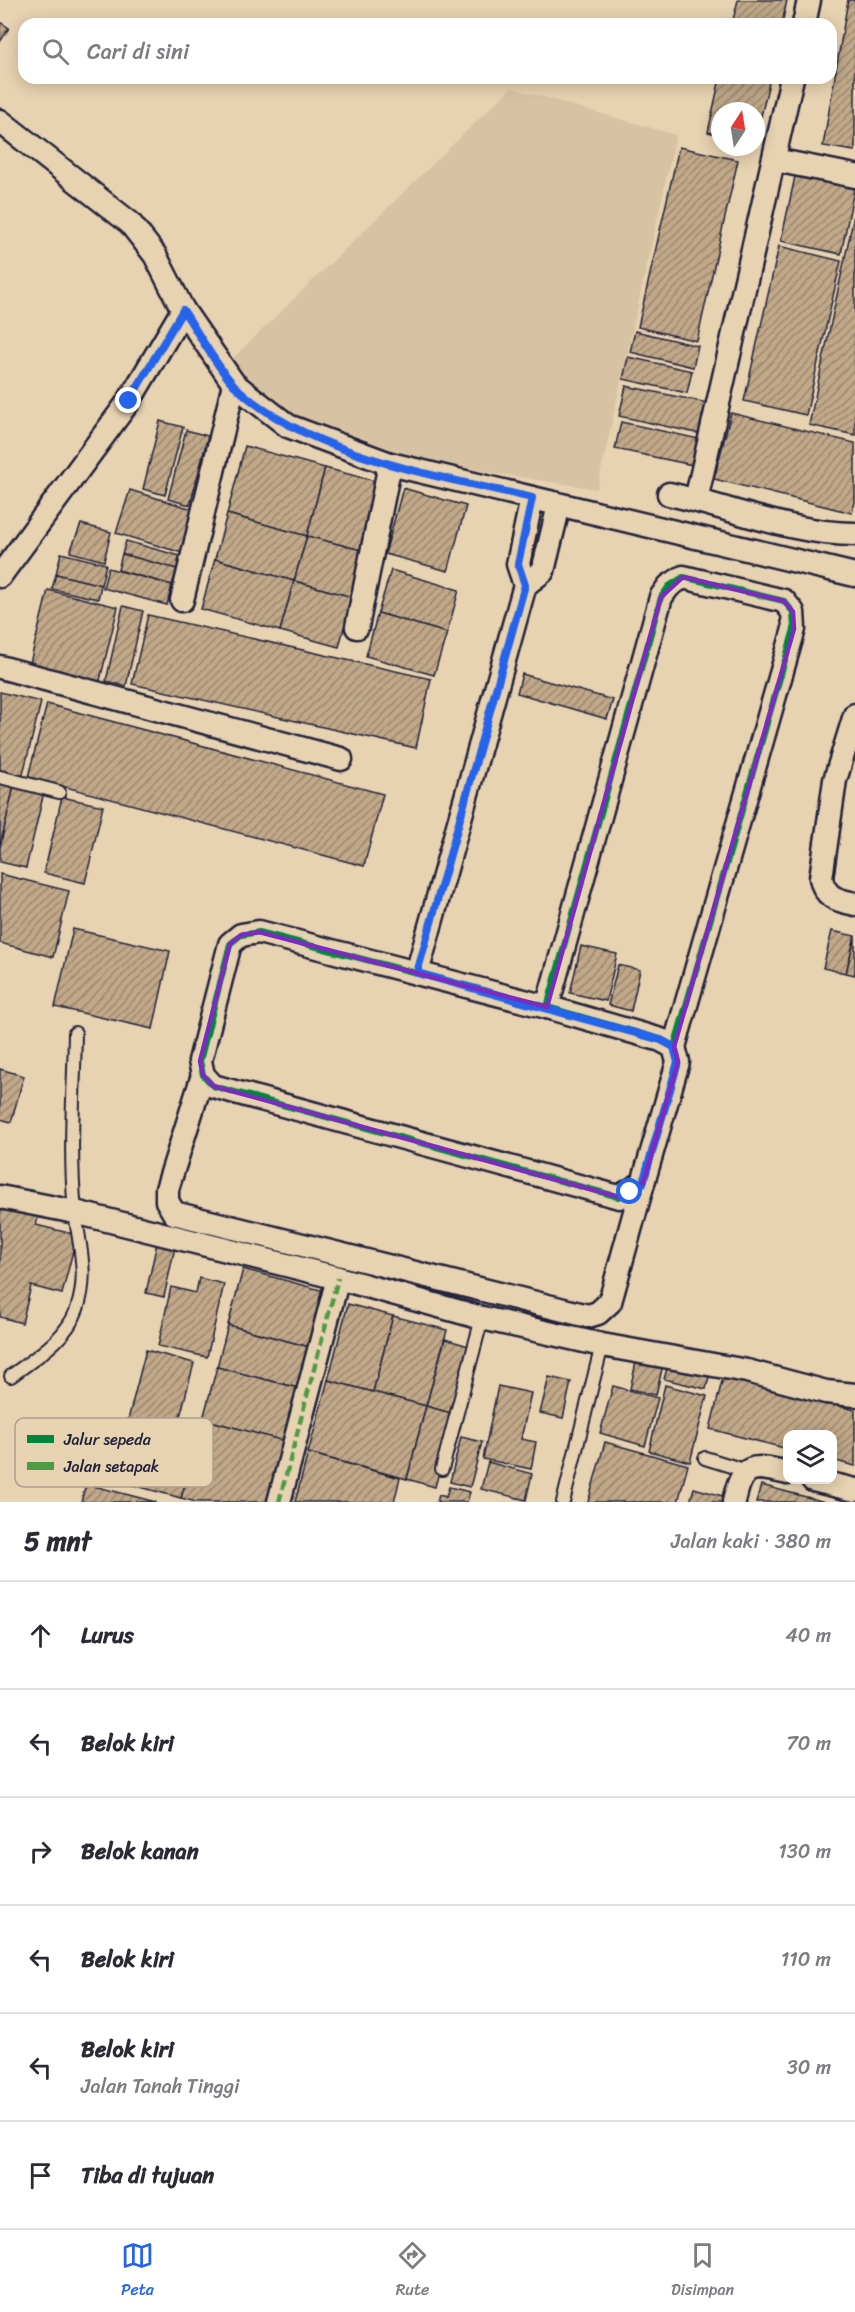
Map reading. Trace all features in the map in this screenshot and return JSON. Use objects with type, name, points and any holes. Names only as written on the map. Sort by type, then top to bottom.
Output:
[{"type":"street","points":[[805,18],[809,0]]},
{"type":"street","points":[[696,500],[791,84]]},
{"type":"street","points":[[0,121],[130,223],[154,255],[183,310],[234,384],[288,426],[390,465],[855,575]]},
{"type":"street","points":[[775,160],[855,176]]},
{"type":"street","points":[[0,576],[129,401],[183,310]]},
{"type":"street","points":[[182,600],[234,384]]},
{"type":"street","points":[[357,627],[390,465]]},
{"type":"street","points":[[669,494],[783,523],[839,534],[855,534]]},
{"type":"street","points":[[417,973],[525,585],[518,564],[532,498]]},
{"type":"street","points":[[525,585],[543,571],[559,505]]},
{"type":"street","points":[[547,1007],[661,597],[669,586],[683,577],[784,601],[793,612],[794,628],[674,1047],[678,1062],[610,1302],[598,1313],[588,1316],[174,1213],[167,1201],[167,1189],[203,1075],[200,1061],[230,944],[241,935],[259,932],[547,1007],[661,1040],[674,1047]]},
{"type":"street","points":[[0,667],[341,759]]},
{"type":"street","points":[[855,715],[845,782],[821,878],[824,890],[833,898],[855,904]]},
{"type":"street","points":[[203,1075],[213,1086],[619,1197],[643,1183]]},
{"type":"street","points":[[0,1197],[75,1212],[338,1278],[482,1318],[602,1345],[747,1371],[826,1392],[855,1395]]},
{"type":"street","points":[[279,1502],[338,1278]]},
{"type":"street","points":[[734,1502],[738,1482],[747,1471],[759,1467],[783,1472]]},
{"type":"street","points":[[832,1484],[855,1490]]},
{"type":"lane","points":[[0,777],[59,792]]},
{"type":"lane","points":[[11,1376],[63,1336],[77,1310],[85,1276],[75,1212],[72,1118],[75,1033]]},
{"type":"lane","points":[[442,1469],[482,1318]]},
{"type":"lane","points":[[563,1502],[602,1345]]},
{"type":"lane","points":[[705,1458],[747,1471]]},
{"type":"highlighted area","points":[[683,577],[784,601],[793,612],[794,629],[674,1047],[678,1062],[643,1183],[630,1192],[619,1197],[213,1086],[203,1075],[200,1061],[230,944],[241,935],[259,932],[547,1007],[661,597]]},
{"type":"shaded area","points":[[511,88],[676,135],[597,489],[394,458],[284,417],[225,366]]},
{"type":"building","points":[[738,0],[787,0],[783,18],[734,18]]},
{"type":"building","points":[[848,0],[855,0],[855,151],[823,146],[834,84],[837,84],[837,64]]},
{"type":"building","points":[[0,22],[9,28],[0,42]]},
{"type":"building","points":[[719,84],[769,84],[764,102],[715,102]]},
{"type":"building","points":[[679,147],[711,154],[711,156],[738,160],[697,341],[638,327]]},
{"type":"building","points":[[796,172],[855,185],[841,254],[781,241]]},
{"type":"building","points":[[855,211],[855,435],[809,425]]},
{"type":"building","points":[[779,246],[841,261],[806,415],[744,401]]},
{"type":"building","points":[[635,331],[698,346],[693,367],[630,352]]},
{"type":"building","points":[[628,357],[692,371],[687,393],[623,379]]},
{"type":"building","points":[[626,386],[708,403],[701,434],[619,416]]},
{"type":"building","points":[[731,413],[855,443],[855,502],[852,513],[714,479]]},
{"type":"building","points":[[160,421],[183,427],[165,495],[143,489]]},
{"type":"building","points":[[621,422],[699,439],[693,465],[615,449]]},
{"type":"building","points":[[186,430],[208,436],[190,505],[168,499]]},
{"type":"building","points":[[245,446],[325,468],[307,536],[227,514]]},
{"type":"building","points":[[325,468],[383,483],[365,551],[307,536]]},
{"type":"building","points":[[403,488],[466,506],[448,571],[385,554]]},
{"type":"building","points":[[130,490],[202,512],[189,555],[116,533]]},
{"type":"building","points":[[227,514],[307,536],[294,581],[215,559]]},
{"type":"building","points":[[81,524],[111,532],[104,561],[70,552]]},
{"type":"building","points":[[307,536],[365,551],[352,597],[294,581]]},
{"type":"building","points":[[126,541],[180,556],[177,569],[122,554]]},
{"type":"building","points":[[61,553],[106,564],[101,585],[56,574]]},
{"type":"building","points":[[122,554],[177,569],[172,585],[118,570]]},
{"type":"building","points":[[215,559],[294,581],[280,631],[201,609]]},
{"type":"building","points":[[108,568],[172,585],[167,605],[103,588]]},
{"type":"building","points":[[391,570],[459,590],[447,633],[378,613]]},
{"type":"building","points":[[56,574],[101,585],[98,599],[52,589]]},
{"type":"building","points":[[294,581],[352,597],[339,647],[280,631]]},
{"type":"building","points":[[48,590],[118,607],[99,684],[29,667]]},
{"type":"building","points":[[123,606],[143,611],[126,686],[106,681]]},
{"type":"building","points":[[378,613],[447,633],[434,675],[366,656]]},
{"type":"building","points":[[148,615],[431,679],[416,748],[132,684]]},
{"type":"building","points":[[522,674],[613,700],[607,719],[517,693]]},
{"type":"building","points":[[0,692],[41,702],[22,778],[0,773]]},
{"type":"building","points":[[47,704],[383,794],[364,866],[28,777]]},
{"type":"building","points":[[0,782],[14,786],[0,847]]},
{"type":"building","points":[[14,786],[44,792],[26,868],[0,862],[0,847]]},
{"type":"building","points":[[62,797],[103,806],[85,883],[44,873]]},
{"type":"building","points":[[0,874],[69,891],[53,957],[0,943]]},
{"type":"building","points":[[73,929],[170,951],[153,1029],[55,1007]]},
{"type":"building","points":[[832,931],[855,936],[846,973],[823,968]]},
{"type":"building","points":[[855,937],[855,975],[846,973]]},
{"type":"building","points":[[581,946],[617,954],[606,1001],[570,993]]},
{"type":"building","points":[[618,965],[640,970],[631,1011],[608,1005]]},
{"type":"building","points":[[0,1069],[24,1076],[11,1122],[0,1119]]},
{"type":"building","points":[[0,1201],[40,1211],[36,1225],[77,1235],[62,1294],[31,1286],[22,1323],[0,1317]]},
{"type":"building","points":[[157,1243],[175,1247],[164,1297],[146,1293]]},
{"type":"building","points":[[243,1269],[328,1292],[313,1348],[228,1325]]},
{"type":"building","points":[[199,1278],[224,1284],[207,1357],[158,1346],[171,1287],[196,1293]]},
{"type":"building","points":[[348,1304],[393,1316],[373,1392],[328,1380]]},
{"type":"building","points":[[393,1316],[447,1330],[426,1406],[373,1392]]},
{"type":"building","points":[[228,1325],[313,1348],[302,1389],[217,1367]]},
{"type":"building","points":[[445,1339],[472,1347],[454,1414],[426,1406]]},
{"type":"building","points":[[146,1350],[194,1363],[180,1418],[128,1418]]},
{"type":"building","points":[[638,1354],[664,1360],[656,1395],[630,1389]]},
{"type":"building","points":[[669,1362],[710,1373],[706,1389],[664,1379]]},
{"type":"building","points":[[217,1367],[302,1389],[288,1442],[213,1422],[213,1418],[203,1418]]},
{"type":"building","points":[[549,1377],[571,1382],[563,1418],[540,1413]]},
{"type":"building","points":[[723,1377],[855,1410],[855,1466],[837,1461],[837,1430],[783,1430],[783,1448],[710,1429]]},
{"type":"building","points":[[328,1380],[426,1406],[407,1479],[308,1453]]},
{"type":"building","points":[[665,1385],[707,1396],[690,1462],[649,1451]]},
{"type":"building","points":[[498,1386],[531,1393],[521,1439],[536,1442],[531,1469],[483,1459]]},
{"type":"building","points":[[613,1386],[658,1398],[645,1446],[600,1433]]},
{"type":"building","points":[[426,1406],[454,1414],[435,1487],[407,1479]]},
{"type":"building","points":[[213,1422],[288,1442],[272,1502],[196,1502],[181,1498],[184,1487],[213,1487]]},
{"type":"building","points":[[461,1437],[482,1442],[470,1487],[450,1482]]},
{"type":"building","points":[[605,1442],[688,1465],[678,1502],[588,1502]]},
{"type":"building","points":[[308,1453],[400,1478],[394,1502],[295,1502]]},
{"type":"building","points":[[488,1462],[532,1474],[526,1500],[481,1489]]},
{"type":"building","points":[[761,1485],[825,1502],[756,1502]]},
{"type":"building","points":[[85,1487],[98,1487],[156,1502],[81,1502]]},
{"type":"building","points":[[140,1487],[184,1487],[181,1498]]},
{"type":"building","points":[[449,1487],[470,1492],[467,1502],[437,1502],[439,1495],[446,1497]]},
{"type":"building","points":[[694,1488],[730,1498],[729,1502],[690,1502]]},
{"type":"marked path","points":[[279,1502],[338,1278]]},
{"type":"cycle path","points":[[547,1007],[661,597],[669,586],[683,577],[784,601],[793,612],[794,629],[674,1047]]},
{"type":"cycle path","points":[[259,932],[547,1007],[661,1040],[674,1047],[678,1062],[643,1183],[619,1197],[213,1086],[203,1075],[200,1061],[230,944],[241,935],[259,932]]},
{"type":"route","points":[[129,401],[183,310],[234,384],[288,426],[390,465],[532,498],[518,564],[525,585],[417,973],[547,1007],[661,1040],[674,1047],[678,1062],[643,1183],[630,1192]]}]
